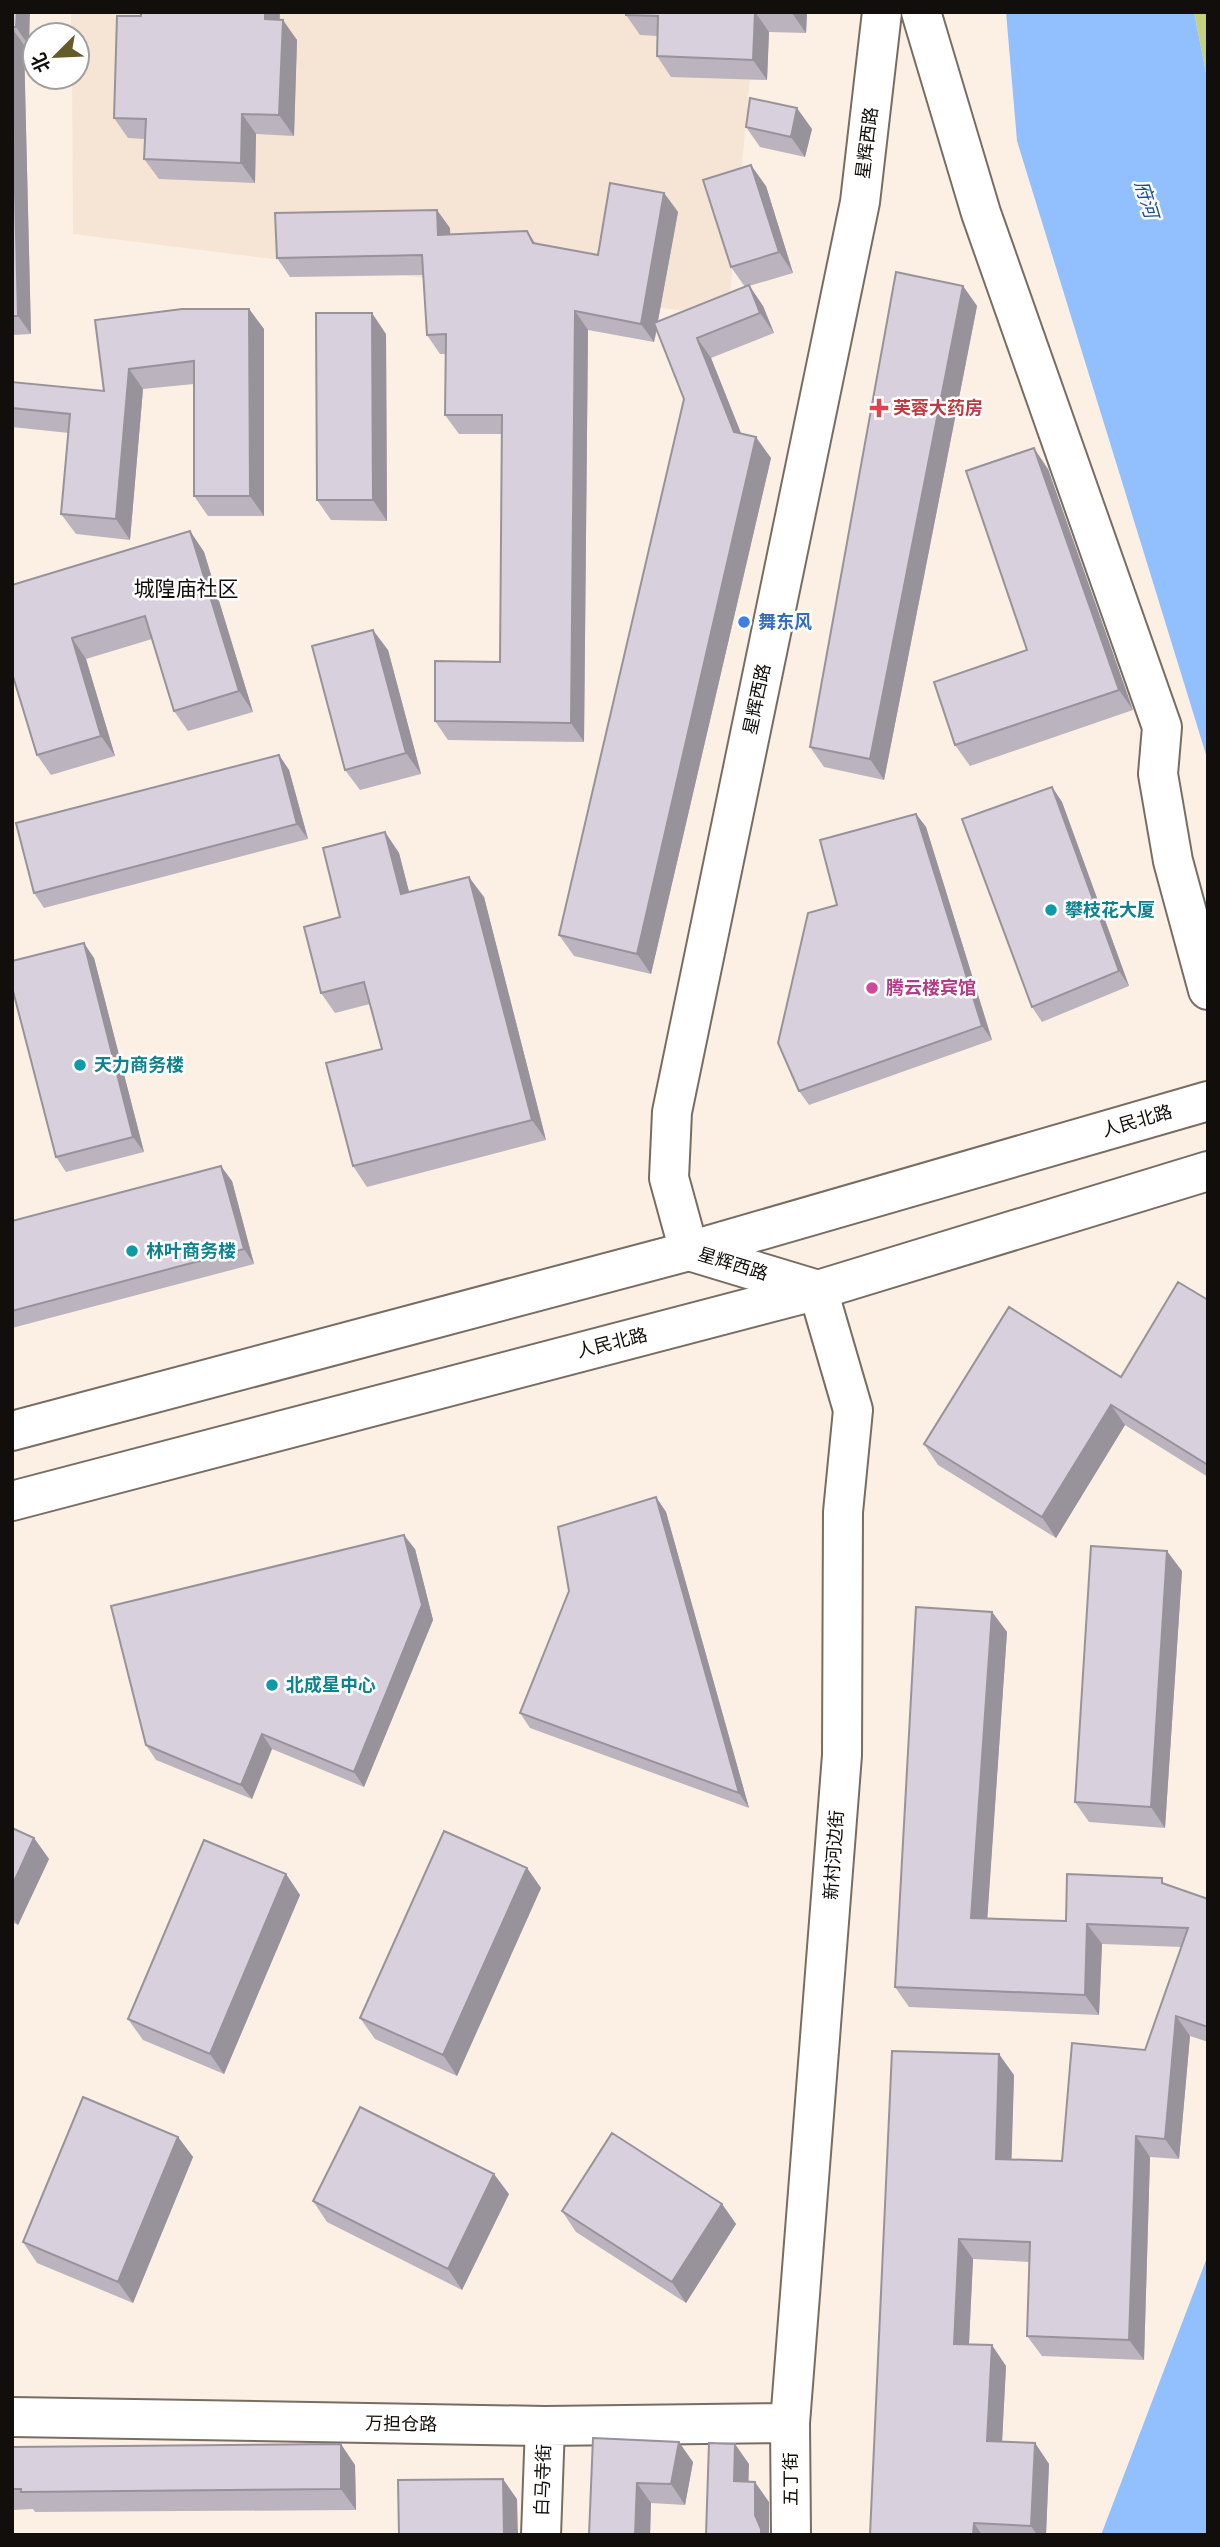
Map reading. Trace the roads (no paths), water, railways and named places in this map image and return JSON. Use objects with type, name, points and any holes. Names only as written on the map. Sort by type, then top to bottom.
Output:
[{"type":"street","name":"星辉西路","points":[[818,1290],[689,1251],[669,1178],[672,1112],[860,202],[882,12]]},
{"type":"street","points":[[921,12],[981,213],[1162,727],[1158,774],[1173,860],[1208,989]]},
{"type":"street","name":"人民北路","points":[[12,1431],[689,1251],[1208,1101]]},
{"type":"street","name":"人民北路","points":[[12,1501],[818,1290],[1208,1171]]},
{"type":"street","name":"新村河边街","points":[[790,2423],[842,1755],[844,1513],[853,1410],[818,1290]]},
{"type":"street","name":"万担仓路","points":[[12,2417],[545,2426],[790,2423]]},
{"type":"street","name":"五丁街","points":[[790,2423],[791,2535]]},
{"type":"street","name":"白马寺街","points":[[541,2535],[545,2426]]},
{"type":"water","name":"府河","points":[[1006,12],[1194,12],[1208,83],[1208,761],[1017,141]]},
{"type":"water","points":[[1208,2255],[1208,2535],[1101,2535]]},
{"type":"place","name":"芙蓉大药房","points":[[879,408]]},
{"type":"place","name":"舞东风","points":[[744,622]]},
{"type":"place","name":"攀枝花大厦","points":[[1051,910]]},
{"type":"place","name":"腾云楼宾馆","points":[[872,988]]},
{"type":"place","name":"天力商务楼","points":[[80,1065]]},
{"type":"place","name":"林叶商务楼","points":[[132,1251]]},
{"type":"place","name":"北成星中心","points":[[272,1685]]},
{"type":"district","name":"城隍庙社区","points":[[186,589]]}]
